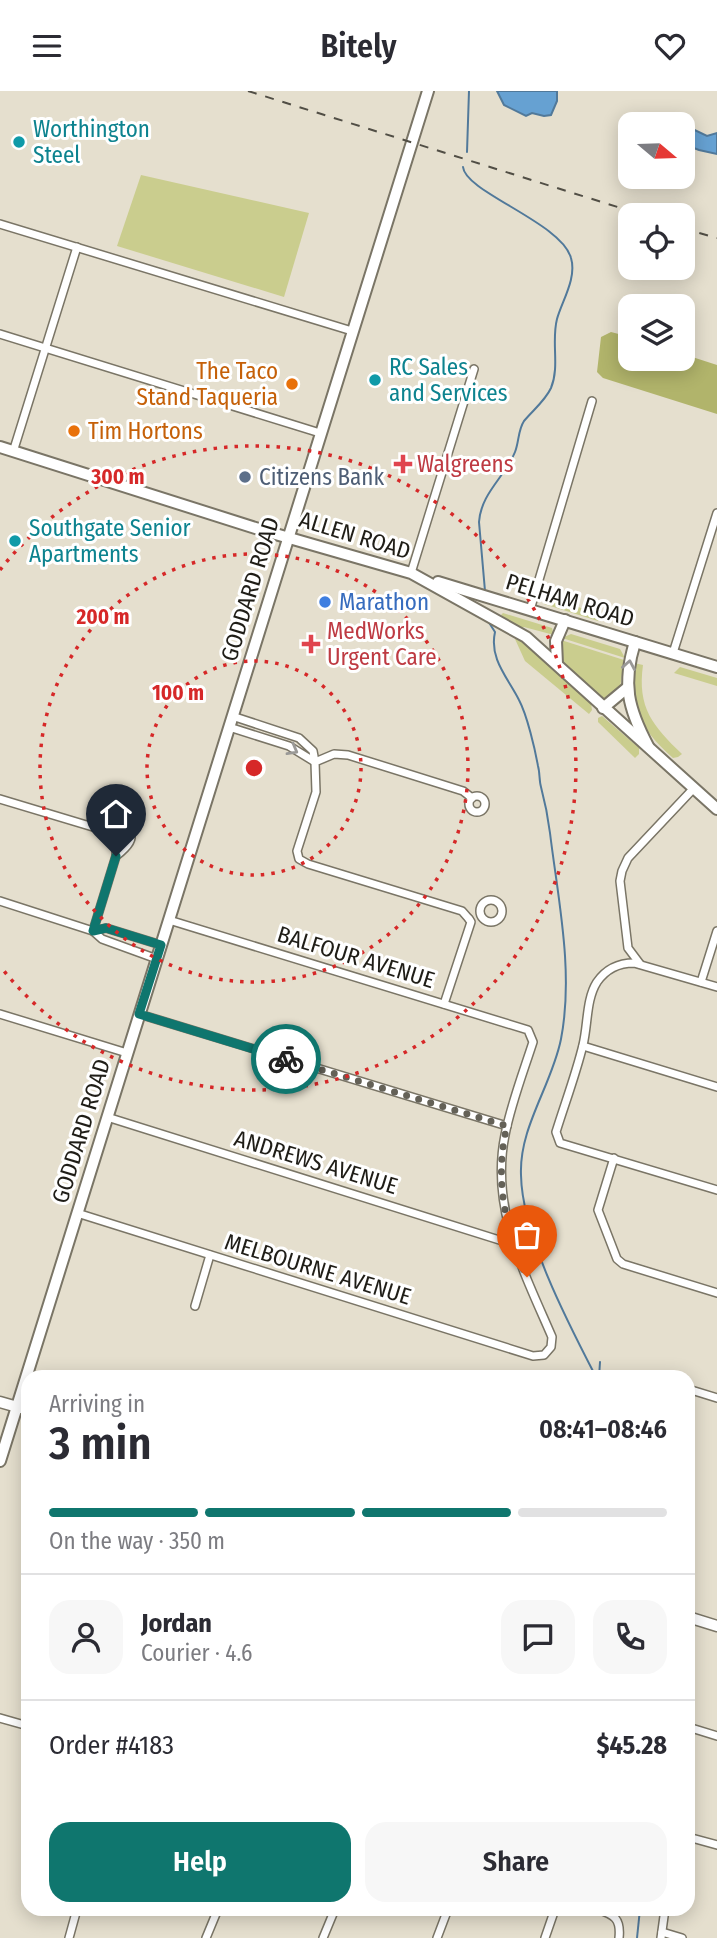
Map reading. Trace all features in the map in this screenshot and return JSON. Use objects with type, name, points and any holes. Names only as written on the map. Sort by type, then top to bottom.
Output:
[{"type":"main road","name":"GODDARD ROAD","points":[[33,1370],[77,1213],[428,91]]},
{"type":"main road","name":"ALLEN ROAD","points":[[0,447],[411,573],[526,637],[717,809]]},
{"type":"main road","name":"PELHAM ROAD","points":[[411,573],[717,667]]},
{"type":"main road","points":[[557,665],[556,641],[565,620]]},
{"type":"main road","name":"ALLEN ROAD","points":[[635,642],[629,661],[627,688],[636,723],[652,751]]},
{"type":"main road","points":[[603,708],[627,688]]},
{"type":"main road","name":"GODDARD ROAD","points":[[0,1461],[21,1410]]},
{"type":"street","points":[[0,223],[352,331]]},
{"type":"street","points":[[13,451],[77,247]]},
{"type":"street","points":[[0,334],[320,433]]},
{"type":"street","points":[[411,573],[474,369]]},
{"type":"street","points":[[530,610],[592,401]]},
{"type":"street","points":[[673,653],[717,513]]},
{"type":"street","points":[[231,721],[289,746],[315,762]]},
{"type":"street","points":[[231,721],[299,738],[313,751],[317,784],[298,848],[299,859],[462,911],[469,919],[471,922],[444,1004]]},
{"type":"street","points":[[315,762],[334,754],[348,755],[463,791],[472,798]]},
{"type":"street","points":[[640,964],[628,948],[620,881],[622,871],[628,858],[694,788]]},
{"type":"street","points":[[0,799],[103,830],[122,828],[128,831],[131,837],[125,849],[116,856]]},
{"type":"street","points":[[93,931],[116,856],[114,841],[103,830]]},
{"type":"street","points":[[0,901],[93,931],[102,939],[157,959]]},
{"type":"street","points":[[469,919],[481,915]]},
{"type":"street","name":"BALFOUR AVENUE","points":[[169,920],[524,1028],[531,1034],[533,1042],[507,1126]]},
{"type":"street","points":[[93,931],[106,928],[161,945]]},
{"type":"street","points":[[701,982],[717,931]]},
{"type":"street","points":[[717,987],[640,964],[620,964],[606,972],[598,981],[592,995],[583,1046],[556,1132],[560,1143],[717,1190]]},
{"type":"street","points":[[139,1014],[507,1126],[501,1184],[512,1244]]},
{"type":"street","points":[[1,1017],[127,1053]]},
{"type":"street","points":[[583,1046],[717,1087]]},
{"type":"street","name":"ANDREWS AVENUE","points":[[107,1117],[512,1244]]},
{"type":"street","points":[[614,1159],[598,1210],[617,1259],[623,1264],[717,1293]]},
{"type":"street","name":"MELBOURNE AVENUE","points":[[77,1213],[533,1356],[547,1353],[552,1337],[512,1244]]},
{"type":"street","points":[[195,1306],[210,1255]]},
{"type":"street","points":[[695,1391],[717,1398]]},
{"type":"street","points":[[0,1402],[21,1408]]},
{"type":"street","points":[[695,1619],[717,1626]]},
{"type":"street","points":[[0,1717],[21,1724]]},
{"type":"street","points":[[695,1729],[717,1736]]},
{"type":"street","points":[[695,1839],[717,1846]]},
{"type":"street","points":[[69,1938],[75,1916]]},
{"type":"street","points":[[206,1938],[215,1916]]},
{"type":"street","points":[[323,1938],[332,1916]]},
{"type":"street","points":[[437,1938],[445,1916]]},
{"type":"street","points":[[545,1938],[553,1916]]},
{"type":"street","points":[[614,1916],[618,1920],[619,1938]]},
{"type":"street","points":[[664,1916],[661,1935],[682,1938]]},
{"type":"green space","points":[[141,175],[309,213],[284,297],[117,246]]},
{"type":"green space","points":[[611,332],[618,334],[618,371],[695,371],[695,358],[717,365],[717,414],[603,378],[597,372],[601,337]]},
{"type":"green space","points":[[541,595],[603,615],[598,621],[544,604]]},
{"type":"green space","points":[[503,613],[552,628],[554,635],[524,627],[521,629],[501,615]]},
{"type":"green space","points":[[571,634],[620,649],[625,658],[562,638]]},
{"type":"green space","points":[[518,637],[591,703],[592,710],[589,714],[525,661],[515,639]]},
{"type":"green space","points":[[561,640],[624,660],[620,688],[603,701],[563,663],[560,655]]},
{"type":"green space","points":[[634,663],[643,665],[642,693],[649,715],[682,754],[678,757],[673,758],[661,747],[639,716],[634,693]]},
{"type":"green space","points":[[680,667],[717,678],[717,686],[674,673]]},
{"type":"green space","points":[[602,716],[639,748],[639,754],[635,758],[598,722],[598,718]]},
{"type":"water","points":[[497,91],[557,91],[557,101],[551,115],[532,113],[526,116],[504,105]]},
{"type":"water","points":[[695,130],[707,136],[717,133],[717,154],[695,148]]},
{"type":"waterway","points":[[467,152],[469,91]]},
{"type":"waterway","points":[[463,167],[468,177],[479,187],[551,233],[564,245],[572,266],[571,281],[555,328],[554,380],[542,401],[524,421],[511,461],[484,502],[481,512],[479,522],[485,591]]},
{"type":"waterway","points":[[488,621],[495,632],[497,660],[522,706],[535,751],[549,827],[565,962],[565,1014],[561,1039],[525,1140],[521,1175],[523,1199],[548,1278],[592,1370]]},
{"type":"waterway","points":[[599,1370],[600,1362]]},
{"type":"waterway","points":[[637,1938],[639,1916]]},
{"type":"railway","points":[[248,91],[618,207]]},
{"type":"railway","points":[[695,232],[717,238]]},
{"type":"way so far","points":[[286,1059],[507,1126],[502,1154],[502,1197],[512,1244],[527,1277]]},
{"type":"place","name":"Worthington Steel","points":[[19,142]]},
{"type":"place","name":"RC Sales and Services","points":[[375,380]]},
{"type":"place","name":"The Taco Stand Taqueria","points":[[292,384]]},
{"type":"place","name":"Tim Hortons","points":[[74,431]]},
{"type":"place","name":"Walgreens","points":[[403,464]]},
{"type":"place","name":"Citizens Bank","points":[[245,477]]},
{"type":"place","name":"Southgate Senior Apartments","points":[[15,541]]},
{"type":"place","name":"Marathon","points":[[325,602]]},
{"type":"place","name":"MedWorks Urgent Care","points":[[311,644]]},
{"type":"route","points":[[116,856],[93,931],[106,928],[161,945],[139,1014],[286,1059]]}]
